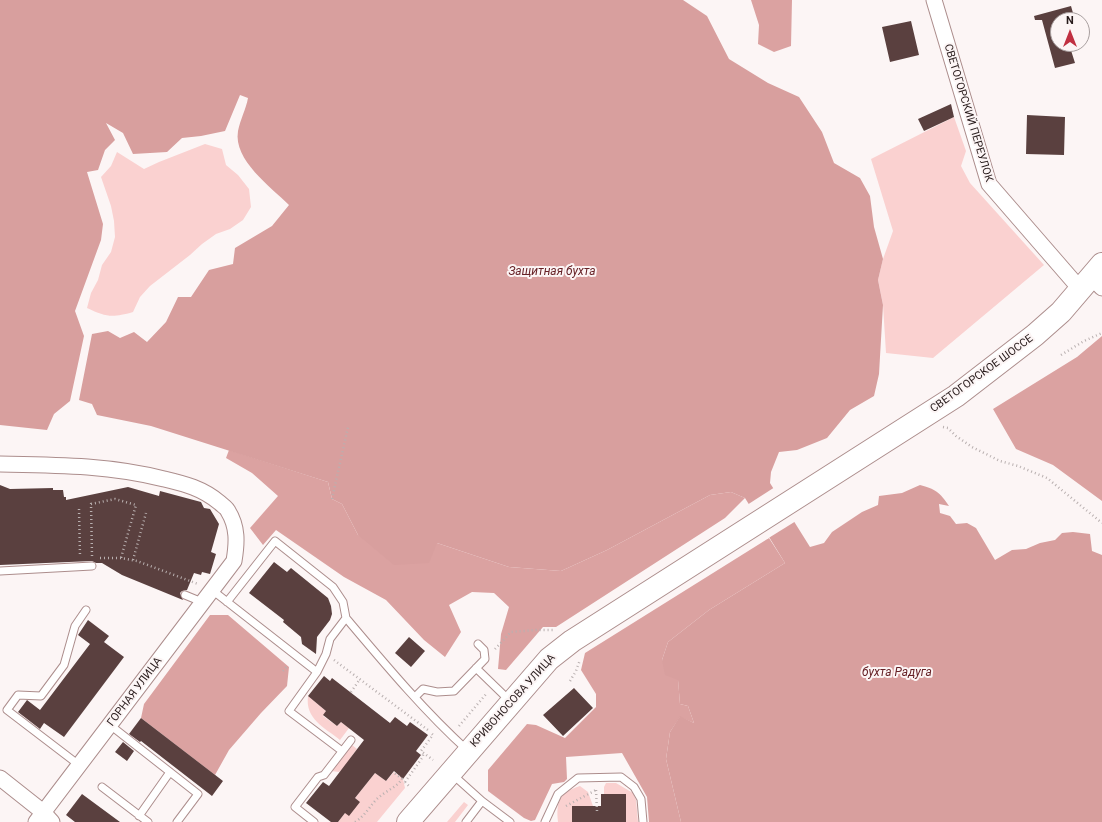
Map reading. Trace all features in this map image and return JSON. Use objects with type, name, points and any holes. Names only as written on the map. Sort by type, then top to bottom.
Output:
[{"type":"main road","name":"СВЕТОГОРСКОЕ ШОССЕ","points":[[736,535],[956,396],[1045,326],[1094,280]]},
{"type":"main road","name":"КРИВОНОСОВА УЛИЦА","points":[[408,822],[549,659],[572,640],[736,535]]},
{"type":"street","name":"СВЕТОГОРСКИЙ ПЕРЕУЛОК","points":[[934,0],[989,184],[1094,280]]},
{"type":"street","name":"ГОРНАЯ УЛИЦА","points":[[0,464],[89,466],[138,472],[194,486],[212,496],[228,510],[236,529],[237,546],[234,561],[79,765],[44,819]]},
{"type":"street","points":[[0,778],[44,819]]},
{"type":"lane","points":[[227,602],[274,541],[333,587],[343,602],[346,618],[415,697],[468,751]]},
{"type":"lane","points":[[0,571],[92,566]]},
{"type":"lane","points":[[212,590],[317,672]]},
{"type":"lane","points":[[185,595],[202,602]]},
{"type":"lane","points":[[79,765],[7,710],[18,695],[41,696],[64,665],[75,626],[86,610]]},
{"type":"lane","points":[[342,751],[289,711],[317,672],[326,654],[330,639],[346,618]]},
{"type":"lane","points":[[415,697],[423,689],[437,692],[454,691],[485,659],[484,650],[478,644]]},
{"type":"lane","points":[[476,668],[511,702]]},
{"type":"lane","points":[[110,724],[198,794],[177,822]]},
{"type":"lane","points":[[314,822],[295,807],[318,777],[324,775],[350,740]]},
{"type":"lane","points":[[139,816],[170,772]]},
{"type":"lane","points":[[450,772],[482,801],[510,822]]},
{"type":"lane","points":[[547,819],[558,794],[578,778],[621,777],[634,787],[641,799],[643,822]]},
{"type":"lane","points":[[102,787],[148,822]]},
{"type":"lane","points":[[466,822],[482,801]]},
{"type":"path","points":[[1061,356],[1084,341],[1102,333]]},
{"type":"path","points":[[938,426],[948,428],[956,436],[972,447],[1000,461],[1018,466],[1047,478],[1102,523]]},
{"type":"path","points":[[332,499],[348,427]]},
{"type":"path","points":[[92,558],[91,504],[115,499],[136,504],[121,558]]},
{"type":"path","points":[[79,509],[80,558]]},
{"type":"path","points":[[133,560],[146,513]]},
{"type":"path","points":[[138,561],[189,581]]},
{"type":"path","points":[[485,659],[511,632],[555,630],[561,626]]},
{"type":"path","points":[[326,654],[433,734],[421,751],[432,760]]},
{"type":"path","points":[[570,681],[581,658]]},
{"type":"path","points":[[283,671],[291,661]]},
{"type":"path","points":[[351,692],[360,680]]},
{"type":"path","points":[[452,736],[457,728],[494,685]]},
{"type":"path","points":[[355,822],[364,816],[377,799],[404,781],[422,758],[424,752]]},
{"type":"path","points":[[393,772],[410,787]]},
{"type":"path","points":[[547,819],[596,790]]},
{"type":"path","points":[[596,800],[597,811]]},
{"type":"shaded area","points":[[751,0],[792,0],[791,46],[774,52],[758,44],[759,25]]},
{"type":"shaded area","points":[[954,117],[966,151],[961,166],[970,183],[1044,265],[933,358],[886,353],[883,305],[878,280],[883,259],[893,231],[871,159]]},
{"type":"shaded area","points":[[205,144],[222,149],[226,165],[238,175],[249,189],[251,207],[243,220],[230,229],[216,234],[150,286],[140,297],[133,312],[109,316],[87,308],[102,265],[111,252],[115,237],[111,206],[101,177],[111,166],[117,152],[144,169]]},
{"type":"shaded area","points":[[1102,336],[1102,501],[1053,465],[1016,449],[993,409],[1077,357]]},
{"type":"shaded area","points":[[229,450],[328,482],[332,499],[342,504],[358,535],[437,543],[509,567],[561,571],[607,550],[710,495],[731,492],[745,498],[725,518],[556,627],[543,627],[506,670],[498,669],[501,634],[509,607],[494,593],[472,592],[449,605],[461,632],[445,657],[424,640],[386,600],[344,577],[276,530],[263,545],[250,528],[278,496],[252,473],[226,458]]},
{"type":"shaded area","points":[[769,538],[785,563],[709,610],[668,642],[662,660],[678,679],[680,704],[688,706],[694,723],[680,717],[670,732],[666,759],[681,822],[649,822],[647,797],[622,753],[566,757],[567,779],[564,782],[552,784],[535,820],[531,821],[524,818],[488,791],[488,770],[527,724],[536,725],[565,738],[596,707],[596,694],[581,670],[585,653]]},
{"type":"shaded area","points":[[210,615],[228,615],[289,667],[287,686],[229,750],[215,775],[141,718],[144,704]]},
{"type":"shaded area","points":[[308,696],[326,711],[323,716],[337,726],[341,722],[349,728],[340,740],[317,722],[313,717],[309,711]]},
{"type":"shaded area","points":[[352,745],[357,749],[351,757],[354,760],[339,772],[331,771]]},
{"type":"shaded area","points":[[394,772],[403,779],[405,788],[377,822],[338,822],[345,813],[360,802],[355,798],[375,773],[386,781]]},
{"type":"shaded area","points":[[606,783],[616,783],[633,793],[636,800],[638,822],[626,822],[626,794],[604,794],[604,787]]},
{"type":"shaded area","points":[[580,786],[588,792],[593,806],[572,806],[572,822],[558,822],[558,808],[560,799],[567,792]]},
{"type":"shaded area","points":[[464,802],[468,805],[455,822],[447,822]]},
{"type":"water","name":"Защитная бухта","points":[[0,0],[683,0],[707,16],[729,59],[768,83],[799,97],[822,132],[834,163],[860,178],[870,196],[874,227],[883,259],[878,280],[883,305],[879,374],[874,396],[850,410],[827,438],[797,450],[779,452],[771,472],[770,483],[810,547],[824,543],[832,532],[862,512],[878,505],[879,496],[902,493],[920,485],[937,492],[946,501],[949,506],[939,504],[940,513],[950,516],[956,524],[967,523],[976,528],[995,560],[1012,550],[1026,549],[1040,543],[1055,540],[1062,533],[1073,532],[1090,534],[1092,551],[1102,555],[1102,822],[681,822],[666,759],[670,732],[680,716],[694,723],[688,706],[680,704],[678,680],[665,675],[662,660],[668,642],[709,610],[785,563],[745,498],[731,492],[710,495],[607,550],[561,571],[509,567],[437,543],[429,563],[394,565],[358,535],[342,504],[332,499],[328,482],[151,426],[97,415],[92,404],[79,400],[92,334],[108,331],[120,338],[134,332],[147,342],[166,322],[178,297],[191,297],[209,270],[233,264],[235,248],[272,226],[289,205],[255,172],[241,152],[238,142],[238,131],[248,98],[240,95],[225,131],[182,138],[167,152],[133,154],[123,133],[106,123],[115,140],[105,150],[98,170],[87,172],[103,224],[101,240],[75,311],[84,336],[70,401],[54,414],[47,430],[0,425]]},
{"type":"pier","points":[[775,487],[796,521],[767,539],[747,505]]},
{"type":"building","points":[[1071,6],[1073,12],[1050,12],[1050,50],[1042,20],[1035,20],[1034,16]]},
{"type":"building","points":[[911,21],[919,55],[890,62],[882,27]]},
{"type":"building","points":[[1051,52],[1072,52],[1075,63],[1055,68]]},
{"type":"building","points":[[951,104],[954,117],[924,131],[918,119]]},
{"type":"building","points":[[1027,115],[1065,117],[1064,155],[1026,154]]},
{"type":"building","points":[[0,485],[10,489],[53,488],[53,490],[63,490],[66,500],[128,487],[159,496],[160,491],[201,502],[204,508],[210,509],[219,524],[211,552],[216,554],[210,574],[202,572],[201,575],[194,573],[187,590],[180,593],[183,600],[122,575],[102,563],[92,561],[0,565]]},
{"type":"building","points":[[274,562],[287,572],[291,568],[328,598],[332,614],[330,620],[317,637],[316,654],[302,644],[301,637],[283,622],[284,620],[249,593]]},
{"type":"building","points":[[88,620],[109,636],[104,642],[124,657],[64,737],[44,723],[40,729],[18,712],[27,700],[40,710],[90,644],[78,635]]},
{"type":"building","points":[[409,637],[425,651],[411,667],[395,653]]},
{"type":"building","points":[[324,676],[330,681],[332,678],[390,723],[395,717],[407,726],[410,722],[428,735],[416,751],[421,755],[403,779],[394,771],[386,781],[375,773],[355,798],[360,802],[349,816],[345,813],[338,822],[331,822],[306,803],[323,782],[329,786],[364,740],[341,722],[337,726],[323,715],[326,711],[308,696]]},
{"type":"building","points":[[574,688],[593,708],[563,736],[543,715]]},
{"type":"building","points":[[141,718],[223,781],[212,796],[141,741],[140,742],[129,734]]},
{"type":"building","points":[[123,742],[134,751],[127,761],[115,752]]},
{"type":"building","points":[[82,794],[120,822],[75,822],[66,815]]},
{"type":"building","points":[[601,794],[626,794],[626,822],[572,822],[572,806],[601,806]]},
{"type":"water label","name":"бухта Радуга","points":[[897,673]]}]
